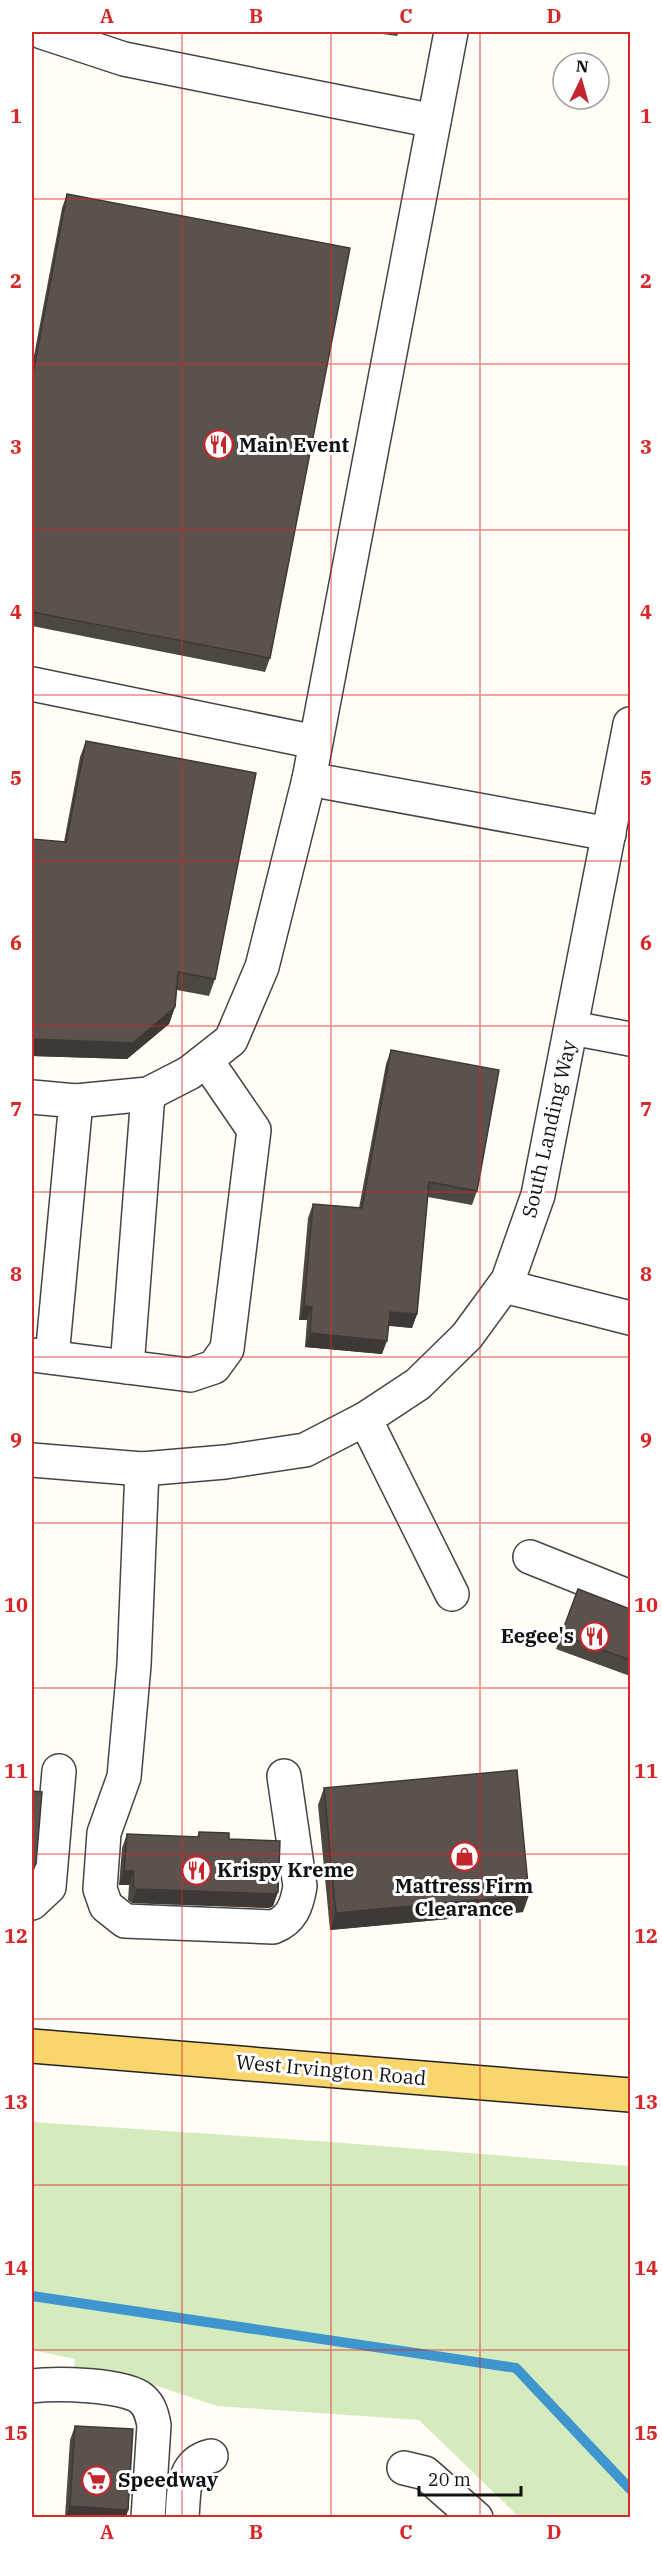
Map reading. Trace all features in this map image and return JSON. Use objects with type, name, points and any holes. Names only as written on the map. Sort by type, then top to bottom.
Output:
[{"type":"main road","name":"West Irvington Road","points":[[32,2046],[630,2095]]},
{"type":"street","points":[[42,32],[124,59],[434,121]]},
{"type":"street","points":[[32,1097],[76,1101],[148,1094],[189,1073],[231,1040],[262,967],[309,779],[451,32]]},
{"type":"street","points":[[32,684],[315,742]]},
{"type":"street","name":"South Landing Way","points":[[32,1460],[142,1469],[225,1462],[305,1450],[365,1419],[418,1384],[467,1335],[504,1286],[538,1195],[630,732]]},
{"type":"street","points":[[309,779],[609,834]]},
{"type":"street","points":[[572,1028],[630,1039]]},
{"type":"street","points":[[76,1101],[42,1356],[190,1375],[214,1367],[226,1349],[254,1130],[206,1060]]},
{"type":"street","points":[[127,1367],[148,1094]]},
{"type":"street","points":[[504,1286],[630,1318]]},
{"type":"street","points":[[365,1419],[452,1594]]},
{"type":"street","points":[[142,1469],[134,1665],[124,1777],[104,1833],[100,1889],[106,1906],[125,1921],[273,1927],[285,1923],[291,1914],[300,1886],[284,1776]]},
{"type":"street","points":[[530,1557],[630,1597]]},
{"type":"street","points":[[32,1903],[49,1887],[59,1771]]},
{"type":"street","points":[[32,2386],[48,2384],[121,2390],[143,2400],[151,2412],[154,2425],[148,2517]]},
{"type":"street","points":[[182,2517],[185,2479],[195,2463],[211,2456]]},
{"type":"street","points":[[404,2468],[425,2474],[476,2517]]},
{"type":"green space","points":[[32,2122],[331,2142],[630,2166],[630,2517],[519,2517],[419,2420],[217,2406],[151,2384],[73,2378],[75,2359],[32,2350]]},
{"type":"building","points":[[67,194],[350,248],[270,658],[32,612],[32,379]]},
{"type":"building","points":[[86,741],[256,773],[215,979],[178,972],[175,1007],[133,1043],[32,1039],[32,839],[66,842]]},
{"type":"building","points":[[391,1050],[499,1070],[477,1191],[429,1182],[417,1314],[390,1312],[387,1341],[310,1333],[312,1307],[304,1306],[313,1204],[362,1208]]},
{"type":"building","name":"Eegee's","points":[[578,1589],[630,1609],[630,1660],[561,1635]]},
{"type":"building","points":[[517,1770],[529,1895],[336,1913],[324,1788]]},
{"type":"building","points":[[32,1791],[42,1792],[36,1864],[32,1869]]},
{"type":"building","name":"Krispy Kreme","points":[[199,1832],[229,1833],[229,1839],[280,1841],[278,1892],[274,1894],[137,1889],[133,1886],[134,1871],[124,1871],[127,1834],[199,1837]]},
{"type":"building","name":"Speedway","points":[[75,2426],[133,2429],[128,2510],[70,2506]]},
{"type":"waterway","points":[[32,2296],[516,2368],[630,2489]]},
{"type":"place","name":"Main Event","points":[[218,445]]},
{"type":"place","name":"Eegee's","points":[[595,1636]]},
{"type":"place","name":"Mattress Firm Clearance","points":[[464,1856]]},
{"type":"place","name":"Krispy Kreme","points":[[196,1870]]},
{"type":"place","name":"Speedway","points":[[97,2480]]}]
